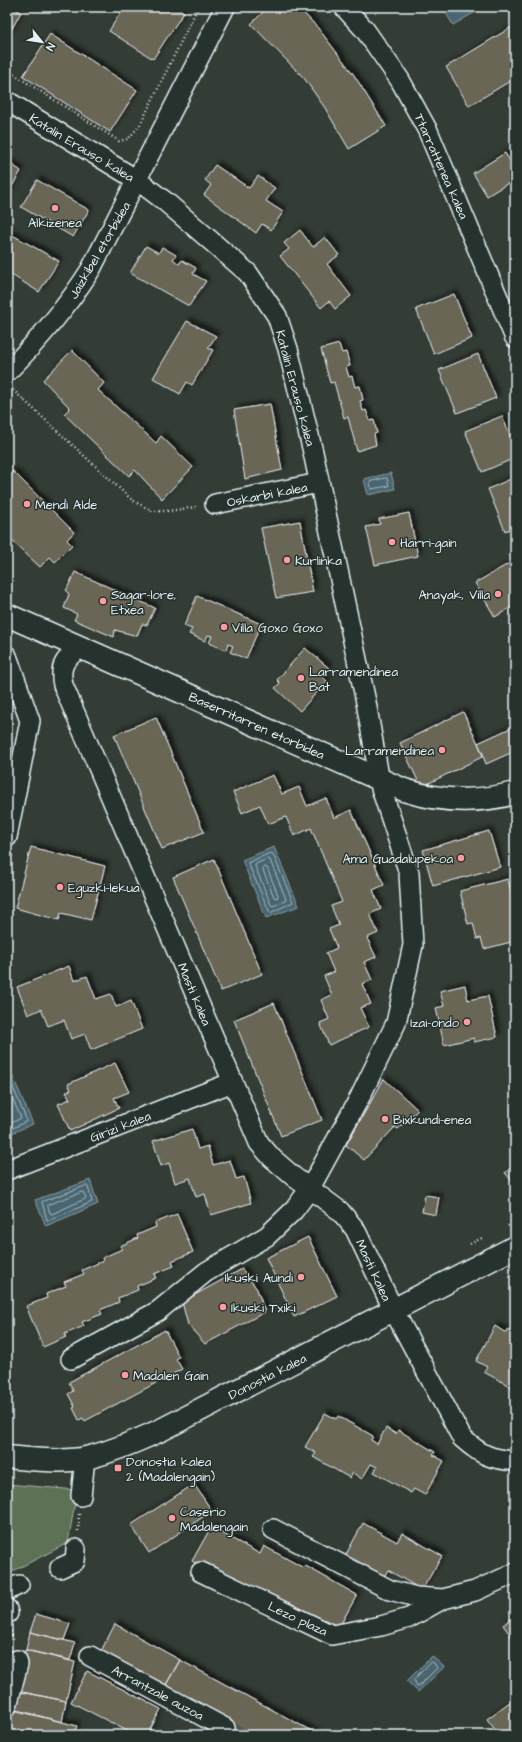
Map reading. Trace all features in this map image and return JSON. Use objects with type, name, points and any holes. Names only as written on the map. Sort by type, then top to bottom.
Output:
[{"type":"street","name":"Jaizkibel etorbidea","points":[[10,381],[72,299],[91,269],[226,7]]},
{"type":"street","name":"Ttarrattenea kalea","points":[[344,7],[365,30],[400,80],[428,131],[515,338]]},
{"type":"street","name":"Katalin Erauso kalea","points":[[7,101],[137,180],[166,202],[248,273],[277,316],[288,349],[319,484],[366,702],[379,779],[409,873],[413,945],[396,1023],[360,1097],[309,1190],[294,1210],[267,1236],[206,1272],[158,1311],[71,1359]]},
{"type":"street","name":"Oskarbi kalea","points":[[215,504],[319,484]]},
{"type":"street","name":"Baserritarren etorbidea","points":[[7,616],[379,779],[416,793],[444,799],[472,800],[489,799],[515,793]]},
{"type":"street","name":"Masti kalea","points":[[80,648],[63,664],[61,674],[63,685],[259,1143],[272,1158],[309,1190],[340,1211],[355,1229],[394,1311]]},
{"type":"street","points":[[7,656],[30,721],[7,837]]},
{"type":"street","name":"Girizi kalea","points":[[7,1170],[233,1082]]},
{"type":"street","name":"Donostia kalea","points":[[7,1457],[43,1460],[85,1458],[119,1448],[161,1430],[394,1311],[515,1247]]},
{"type":"street","points":[[394,1311],[462,1438],[477,1452],[500,1460],[515,1461]]},
{"type":"street","points":[[81,1496],[85,1458]]},
{"type":"street","name":"Lezo plaza","points":[[273,1529],[390,1590],[416,1597],[443,1599]]},
{"type":"street","points":[[60,1568],[75,1562],[76,1549]]},
{"type":"street","name":"Lezo plaza","points":[[201,1572],[332,1635],[381,1626],[409,1618],[443,1599],[475,1591],[515,1573]]},
{"type":"street","name":"Arrantzale auzoa","points":[[90,1656],[225,1728]]},
{"type":"street","points":[[7,1706],[18,1664],[17,1660]]},
{"type":"path","points":[[7,70],[119,140],[128,139],[140,124],[198,7]]},
{"type":"path","points":[[10,381],[132,500],[152,511],[169,511],[215,504]]},
{"type":"path","points":[[503,1228],[515,1222]]},
{"type":"path","points":[[465,1246],[490,1234]]},
{"type":"path","points":[[76,1549],[81,1496]]},
{"type":"path","points":[[7,1611],[17,1660]]},
{"type":"green space","points":[[7,1484],[77,1490],[68,1543],[7,1574]]},
{"type":"water","points":[[484,7],[453,25],[443,8]]},
{"type":"water","points":[[391,473],[395,489],[368,495],[364,479]]},
{"type":"water","points":[[274,847],[299,906],[266,918],[242,860]]},
{"type":"water","points":[[7,1063],[33,1124],[7,1135]]},
{"type":"water","points":[[90,1180],[98,1204],[46,1226],[35,1200]]},
{"type":"water","points":[[432,1656],[444,1667],[418,1692],[407,1681]]},
{"type":"building","points":[[7,7],[11,7],[21,12],[7,38]]},
{"type":"building","points":[[124,7],[176,7],[184,12],[153,59],[109,31]]},
{"type":"building","points":[[268,7],[298,7],[318,28],[354,75],[386,126],[349,149],[325,108],[304,78],[251,24]]},
{"type":"building","points":[[515,25],[515,78],[469,106],[446,67]]},
{"type":"building","points":[[50,34],[137,90],[110,132],[23,76]]},
{"type":"building","points":[[505,153],[515,169],[515,179],[487,196],[473,173]]},
{"type":"building","name":"Alkizenea","points":[[7,161],[21,171],[7,195]]},
{"type":"building","points":[[215,165],[249,188],[258,176],[275,188],[266,201],[283,212],[271,230],[262,224],[256,233],[204,195],[211,185],[205,180]]},
{"type":"building","name":"Alkizenea","points":[[37,180],[89,210],[73,237],[21,207]]},
{"type":"building","points":[[300,230],[313,247],[325,237],[339,255],[327,264],[351,296],[335,309],[329,301],[321,308],[280,256],[289,249],[284,243]]},
{"type":"building","name":"Alkizenea","points":[[7,232],[59,261],[39,292],[7,272]]},
{"type":"building","points":[[146,246],[159,253],[162,247],[176,255],[173,259],[179,264],[182,260],[196,268],[193,274],[206,281],[189,306],[130,273]]},
{"type":"building","points":[[515,254],[515,266],[511,256]]},
{"type":"building","points":[[454,294],[472,338],[434,354],[416,309]]},
{"type":"building","points":[[187,321],[216,336],[208,348],[213,350],[192,385],[187,382],[180,394],[153,378]]},
{"type":"building","points":[[339,344],[342,353],[346,352],[350,366],[346,367],[349,377],[352,376],[355,387],[360,386],[363,400],[360,401],[363,411],[366,410],[370,421],[374,420],[377,433],[374,434],[376,445],[357,451],[348,417],[344,418],[334,382],[330,383],[321,349]]},
{"type":"building","points":[[72,350],[104,383],[98,390],[156,443],[161,436],[193,467],[162,499],[135,470],[129,476],[64,414],[70,408],[43,380]]},
{"type":"building","points":[[478,354],[496,398],[457,413],[439,370]]},
{"type":"building","points":[[270,404],[282,470],[245,479],[234,410]]},
{"type":"building","points":[[502,416],[515,447],[515,458],[482,472],[465,431]]},
{"type":"building","name":"Mendi Alde","points":[[13,471],[74,532],[67,540],[72,545],[55,562],[50,557],[40,567],[7,536],[7,476]]},
{"type":"building","points":[[515,477],[515,527],[505,531],[488,489]]},
{"type":"building","name":"Harri-gain","points":[[409,513],[418,556],[375,565],[366,527],[380,524],[379,519]]},
{"type":"building","name":"Kurlinka","points":[[300,521],[313,592],[276,598],[261,528]]},
{"type":"building","name":"Anayak, Villa","points":[[515,560],[515,605],[495,617],[475,583]]},
{"type":"building","name":"Sagar-lore, Etxea","points":[[75,572],[155,608],[147,625],[142,624],[137,636],[115,630],[114,637],[74,620],[77,614],[64,608],[69,594],[66,591]]},
{"type":"building","name":"Villa Goxo Goxo","points":[[197,596],[261,624],[246,659],[230,652],[233,646],[228,644],[226,650],[209,643],[212,636],[208,635],[205,641],[189,634],[192,629],[184,626]]},
{"type":"building","name":"Larramendinea Bat","points":[[305,648],[329,668],[322,676],[327,681],[300,711],[275,688],[280,683],[277,680]]},
{"type":"building","name":"Larramendinea","points":[[463,712],[484,756],[421,787],[400,743]]},
{"type":"building","points":[[156,717],[204,832],[162,849],[114,735]]},
{"type":"building","points":[[515,726],[515,751],[486,764],[478,743]]},
{"type":"building","points":[[273,775],[282,794],[299,787],[307,806],[326,798],[334,818],[351,810],[384,885],[373,890],[381,909],[370,914],[378,933],[367,938],[376,957],[364,962],[372,980],[362,984],[371,1004],[360,1008],[369,1027],[329,1045],[320,1023],[329,1019],[321,1000],[332,995],[324,976],[334,972],[326,953],[337,948],[329,929],[339,925],[331,906],[342,902],[311,828],[294,836],[286,817],[268,824],[260,805],[242,813],[233,792]]},
{"type":"building","name":"Ama Guadalupekoa","points":[[489,831],[500,867],[433,886],[423,850]]},
{"type":"building","name":"Eguzki-lekua","points":[[31,847],[105,866],[91,920],[61,913],[59,920],[15,908]]},
{"type":"building","points":[[214,859],[262,974],[221,991],[173,877]]},
{"type":"building","points":[[508,879],[515,909],[515,941],[484,949],[481,938],[477,939],[473,923],[468,924],[460,891]]},
{"type":"building","points":[[69,966],[74,981],[87,976],[96,999],[111,994],[116,1007],[131,1001],[142,1029],[91,1050],[85,1034],[71,1039],[64,1020],[48,1026],[41,1009],[28,1015],[17,987]]},
{"type":"building","name":"Izai-ondo","points":[[465,985],[468,1000],[488,996],[497,1037],[474,1042],[474,1038],[444,1045],[436,1008],[444,1006],[440,991]]},
{"type":"building","points":[[274,1003],[322,1120],[281,1136],[234,1020]]},
{"type":"building","points":[[115,1063],[129,1092],[114,1098],[119,1108],[70,1131],[58,1104],[70,1099],[66,1092],[71,1090],[68,1084]]},
{"type":"building","name":"Bixkundi-enea","points":[[384,1079],[418,1110],[398,1129],[395,1127],[364,1160],[346,1145]]},
{"type":"building","points":[[192,1129],[198,1149],[208,1146],[213,1165],[230,1160],[236,1179],[244,1177],[251,1203],[211,1215],[205,1194],[196,1197],[190,1178],[175,1183],[169,1163],[161,1166],[153,1141]]},
{"type":"building","points":[[515,1163],[515,1184],[505,1173]]},
{"type":"building","points":[[425,1195],[439,1197],[436,1215],[422,1212]]},
{"type":"building","points":[[177,1214],[193,1252],[172,1261],[174,1266],[154,1274],[156,1278],[137,1286],[138,1290],[118,1298],[119,1302],[100,1310],[102,1314],[82,1322],[84,1326],[65,1334],[66,1337],[43,1347],[26,1306],[47,1298],[46,1294],[66,1286],[64,1282],[84,1274],[82,1270],[103,1261],[102,1258],[122,1249],[120,1246],[138,1238],[137,1235],[156,1227],[155,1223]]},
{"type":"building","name":"Ikuski Aundi","points":[[308,1237],[337,1296],[294,1317],[266,1258]]},
{"type":"building","name":"Ikuski Txiki","points":[[242,1269],[257,1289],[265,1312],[205,1344],[188,1325],[182,1302]]},
{"type":"building","points":[[495,1326],[506,1333],[508,1329],[515,1333],[515,1389],[484,1372],[487,1367],[476,1361]]},
{"type":"building","name":"Madalen Gain","points":[[165,1330],[179,1357],[176,1359],[182,1369],[85,1421],[83,1418],[79,1420],[73,1408],[75,1407],[68,1394],[73,1391],[69,1382]]},
{"type":"building","points":[[325,1413],[336,1419],[338,1416],[373,1436],[371,1440],[377,1444],[386,1428],[396,1434],[398,1430],[435,1452],[433,1455],[444,1461],[425,1495],[414,1489],[411,1493],[374,1472],[377,1467],[371,1464],[362,1479],[353,1473],[350,1478],[313,1457],[316,1453],[305,1447]]},
{"type":"building","name":"Caserio Madalengain","points":[[194,1484],[212,1511],[149,1553],[131,1525]]},
{"type":"building","points":[[363,1523],[397,1542],[402,1533],[442,1556],[422,1590],[388,1570],[382,1580],[344,1558]]},
{"type":"building","points":[[211,1527],[260,1554],[264,1546],[302,1567],[304,1565],[357,1595],[338,1629],[289,1602],[286,1607],[246,1592],[192,1561]]},
{"type":"building","points":[[36,1614],[70,1624],[64,1640],[30,1632]]},
{"type":"building","points":[[515,1616],[515,1641],[503,1625]]},
{"type":"building","points":[[115,1624],[180,1660],[163,1690],[99,1655]]},
{"type":"building","points":[[30,1632],[75,1643],[70,1660],[26,1650]]},
{"type":"building","points":[[25,1650],[75,1662],[66,1701],[17,1691]]},
{"type":"building","points":[[180,1660],[319,1735],[248,1735],[163,1690]]},
{"type":"building","points":[[87,1671],[161,1709],[147,1735],[140,1733],[139,1735],[135,1735],[71,1702]]},
{"type":"building","points":[[17,1691],[66,1701],[62,1722],[13,1710]]},
{"type":"building","points":[[515,1698],[515,1735],[499,1735],[487,1719]]},
{"type":"building","points":[[18,1710],[77,1726],[73,1735],[11,1735],[7,1724],[12,1713]]},
{"type":"building","points":[[230,1726],[245,1733],[244,1735],[225,1735]]},
{"type":"tunnel","points":[[225,1728],[238,1735]]},
{"type":"place","name":"Alkizenea","points":[[55,208]]},
{"type":"place","name":"Mendi Alde","points":[[27,504]]},
{"type":"place","name":"Harri-gain","points":[[392,542]]},
{"type":"place","name":"Kurlinka","points":[[287,560]]},
{"type":"place","name":"Anayak, Villa","points":[[498,594]]},
{"type":"place","name":"Sagar-lore, Etxea","points":[[103,601]]},
{"type":"place","name":"Villa Goxo Goxo","points":[[224,627]]},
{"type":"place","name":"Larramendinea Bat","points":[[301,678]]},
{"type":"place","name":"Larramendinea","points":[[442,750]]},
{"type":"place","name":"Ama Guadalupekoa","points":[[461,858]]},
{"type":"place","name":"Eguzki-lekua","points":[[60,887]]},
{"type":"place","name":"Izai-ondo","points":[[467,1022]]},
{"type":"place","name":"Bixkundi-enea","points":[[385,1119]]},
{"type":"place","name":"Ikuski Aundi","points":[[301,1277]]},
{"type":"place","name":"Ikuski Txiki","points":[[223,1307]]},
{"type":"place","name":"Madalen Gain","points":[[125,1375]]},
{"type":"place","name":"Donostia kalea 2 (Madalengain)","points":[[118,1468]]},
{"type":"place","name":"Caserio Madalengain","points":[[172,1518]]}]
